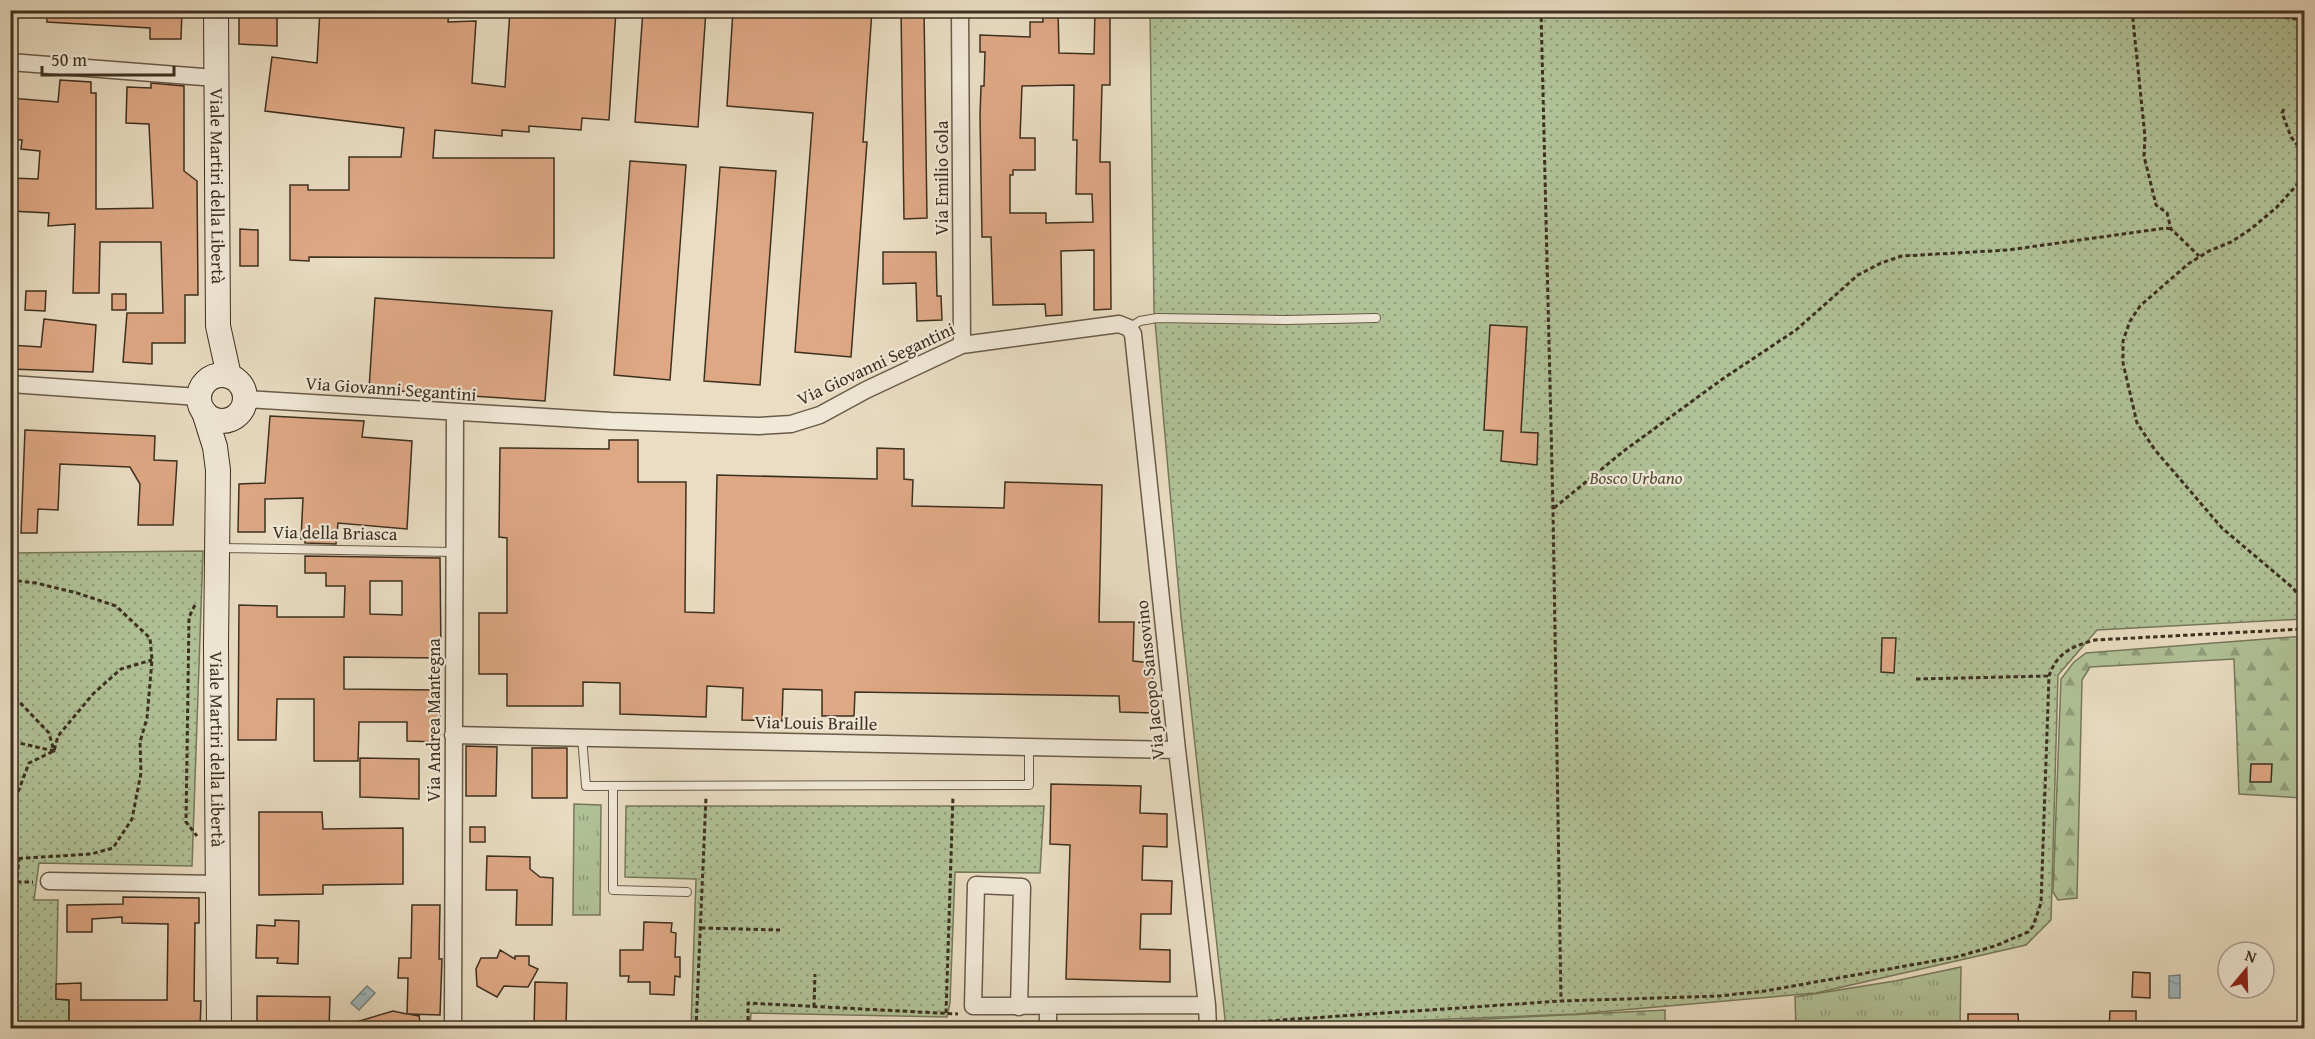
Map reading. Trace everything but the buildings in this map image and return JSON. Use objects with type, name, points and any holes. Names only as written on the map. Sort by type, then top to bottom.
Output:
[{"type":"street","name":"Viale Martiri della Libertà","points":[[216,10],[218,326],[210,391],[218,470],[219,1029]]},
{"type":"street","name":"Via Emilio Gola","points":[[960,10],[962,345]]},
{"type":"street","points":[[10,62],[216,78]]},
{"type":"street","name":"Via Giovanni Segantini","points":[[238,409],[455,412],[611,422],[759,426],[790,424],[820,415],[866,390],[962,345],[1119,324],[1129,328]]},
{"type":"street","name":"Via Jacopo Sansovino","points":[[1129,328],[1133,334],[1208,1027]]},
{"type":"street","points":[[10,384],[210,391],[217,420],[238,409]]},
{"type":"street","name":"Viale Martiri della Libertà","points":[[210,391],[240,384],[238,409],[218,470]]},
{"type":"street","name":"Via Andrea Mantegna","points":[[453,1029],[455,412]]},
{"type":"street","name":"Via Louis Braille","points":[[453,735],[1177,750]]},
{"type":"street","points":[[49,881],[218,884]]},
{"type":"street","points":[[1018,1007],[1022,887],[976,885],[973,1006],[1018,1007],[1207,1005]]},
{"type":"street","points":[[1048,1006],[1048,1029]]},
{"type":"lane","name":"Via Giovanni Segantini","points":[[1129,328],[1140,321],[1157,318],[1286,320],[1376,318]]},
{"type":"lane","name":"Via della Briasca","points":[[217,548],[453,552]]},
{"type":"lane","points":[[582,737],[586,786],[1029,785],[1029,746]]},
{"type":"lane","points":[[613,786],[613,890],[687,892]]},
{"type":"path","points":[[1541,10],[1553,509],[1561,1001]]},
{"type":"path","points":[[2132,10],[2145,137],[2144,156],[2156,205],[2167,213],[2171,229],[2199,256]]},
{"type":"path","points":[[2264,10],[2274,16],[2304,20]]},
{"type":"path","points":[[2284,109],[2282,113],[2291,136],[2304,154]]},
{"type":"path","points":[[2304,177],[2277,207],[2251,230],[2231,243],[2199,256],[2140,306],[2130,321],[2123,341],[2123,363],[2137,423],[2155,450],[2222,528],[2293,588],[2304,603]]},
{"type":"path","points":[[1553,509],[1624,450],[1724,378],[1796,330],[1858,275],[1881,263],[1902,256],[2008,250],[2171,229]]},
{"type":"path","points":[[10,580],[36,582],[116,606],[150,638],[152,660],[147,718],[140,742],[141,773],[132,819],[113,848],[91,854],[10,859]]},
{"type":"path","points":[[1208,1027],[1561,1001],[1719,996],[1765,991],[1956,957],[1995,946],[2028,932],[2039,914],[2043,885],[2049,676],[2053,666],[2068,649],[2096,640],[2304,628]]},
{"type":"path","points":[[54,752],[58,735],[93,694],[121,669],[152,660]]},
{"type":"path","points":[[1916,679],[1996,675],[2049,676]]},
{"type":"path","points":[[10,692],[49,733],[54,752]]},
{"type":"path","points":[[10,744],[19,743],[54,752]]},
{"type":"path","points":[[10,813],[28,764],[54,752]]},
{"type":"path","points":[[696,1029],[706,786]]},
{"type":"path","points":[[946,1013],[953,786]]},
{"type":"path","points":[[10,913],[15,900],[20,858]]},
{"type":"path","points":[[700,928],[780,930]]},
{"type":"path","points":[[814,1007],[815,974]]},
{"type":"path","points":[[748,1029],[748,1004],[969,1014]]},
{"type":"green space","name":"Bosco Urbano","points":[[1150,11],[2304,11],[2304,619],[2097,630],[2058,675],[2051,920],[2026,945],[1816,993],[1576,1014],[1226,1028],[1181,617],[1154,310]]},
{"type":"green space","points":[[203,551],[192,866],[39,863],[34,900],[58,900],[56,999],[69,1000],[69,1028],[11,1028],[10,553]]},
{"type":"green space","points":[[2304,636],[2304,798],[2239,794],[2234,659],[2090,667],[2082,680],[2077,898],[2058,900],[2053,892],[2061,679],[2074,662],[2086,653]]},
{"type":"green space","points":[[574,804],[601,805],[600,915],[573,915]]},
{"type":"green space","points":[[626,806],[1044,806],[1040,873],[955,872],[950,1003],[947,1017],[751,1013],[750,1028],[691,1028],[696,879],[625,877]]},
{"type":"green space","points":[[1961,967],[1960,1028],[1796,1028],[1795,997],[1895,981]]},
{"type":"green space","points":[[1665,1010],[1665,1028],[1307,1028]]},
{"type":"water","points":[[2180,975],[2180,998],[2169,998],[2169,976]]},
{"type":"water","points":[[367,986],[375,993],[359,1010],[351,1003]]}]
